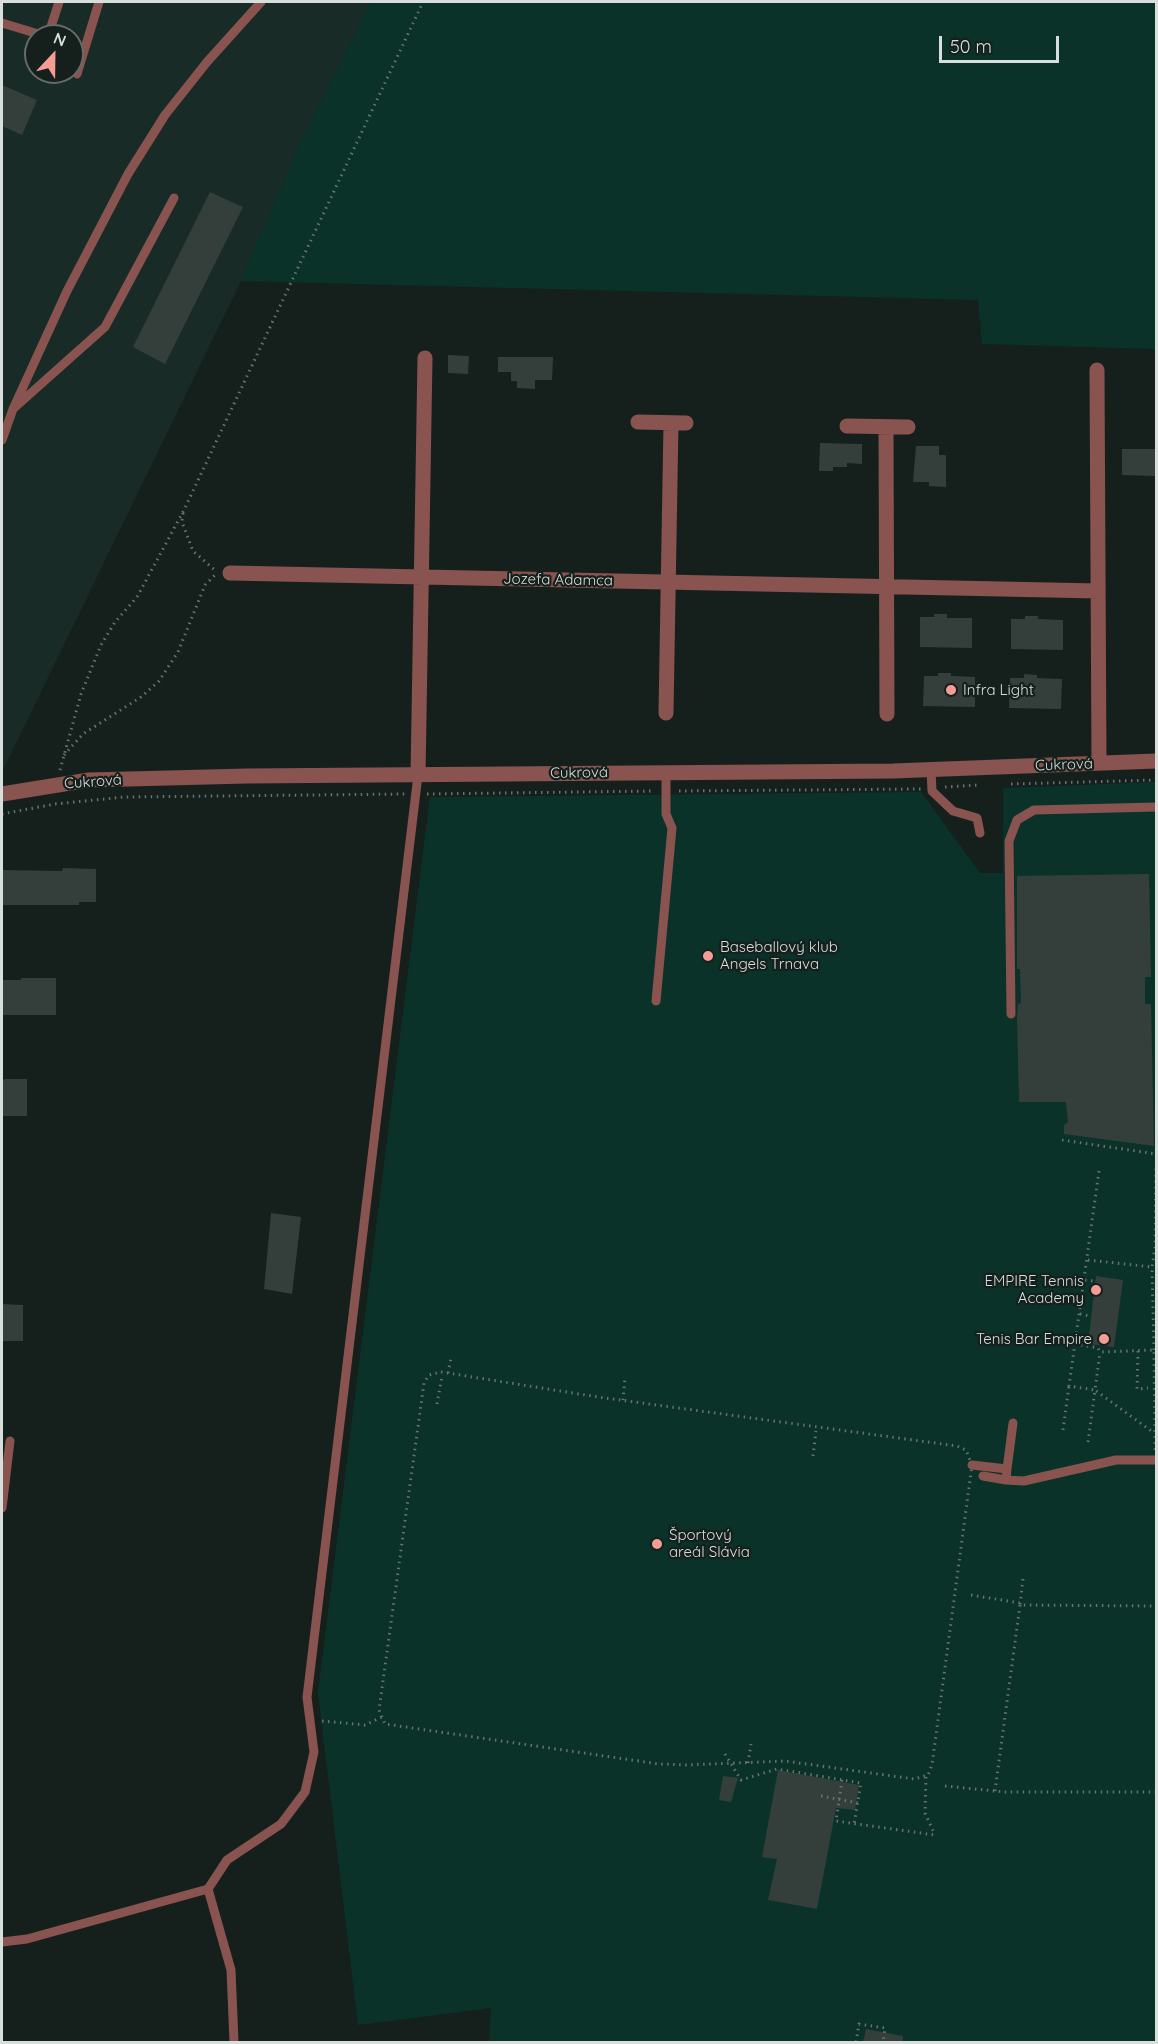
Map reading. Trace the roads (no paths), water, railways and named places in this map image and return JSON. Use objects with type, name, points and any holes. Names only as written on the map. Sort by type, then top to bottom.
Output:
[{"type":"street","points":[[418,775],[425,357]]},
{"type":"street","points":[[1097,370],[1099,763]]},
{"type":"street","points":[[638,422],[679,423],[668,582],[666,713]]},
{"type":"street","points":[[847,426],[908,428]]},
{"type":"street","points":[[886,427],[888,714]]},
{"type":"street","name":"Jozefa Adamca","points":[[224,573],[1098,591]]},
{"type":"street","name":"Cukrová","points":[[2,794],[89,780],[666,771],[932,770],[1156,761]]},
{"type":"lane","points":[[50,24],[58,2]]},
{"type":"lane","points":[[84,52],[99,2]]},
{"type":"lane","points":[[2,440],[13,409],[67,291],[128,174],[165,115],[207,62],[261,2]]},
{"type":"lane","points":[[2,23],[24,30]]},
{"type":"lane","points":[[13,409],[105,327],[174,198]]},
{"type":"lane","points":[[932,770],[932,789],[953,811],[977,818],[980,833]]},
{"type":"lane","points":[[656,1001],[672,828],[666,814],[666,771]]},
{"type":"lane","points":[[2,1942],[27,1939],[208,1889],[227,1860],[281,1824],[305,1792],[314,1752],[306,1697],[418,794],[418,775]]},
{"type":"lane","points":[[1011,1014],[1009,841],[1017,820],[1034,810],[1156,807]]},
{"type":"lane","points":[[1006,1480],[1013,1424]]},
{"type":"lane","points":[[2,1508],[10,1440]]},
{"type":"lane","points":[[983,1476],[1024,1481],[1116,1460],[1156,1460]]},
{"type":"lane","points":[[972,1465],[1007,1469]]},
{"type":"lane","points":[[208,1889],[231,1970],[234,2043]]},
{"type":"place","name":"Infra Light","points":[[951,690]]},
{"type":"place","name":"Baseballový klub Angels Trnava","points":[[708,956]]},
{"type":"place","name":"EMPIRE Tennis Academy","points":[[1096,1290]]},
{"type":"place","name":"Tenis Bar Empire","points":[[1104,1339]]},
{"type":"place","name":"Športový areál Slávia","points":[[657,1544]]}]
